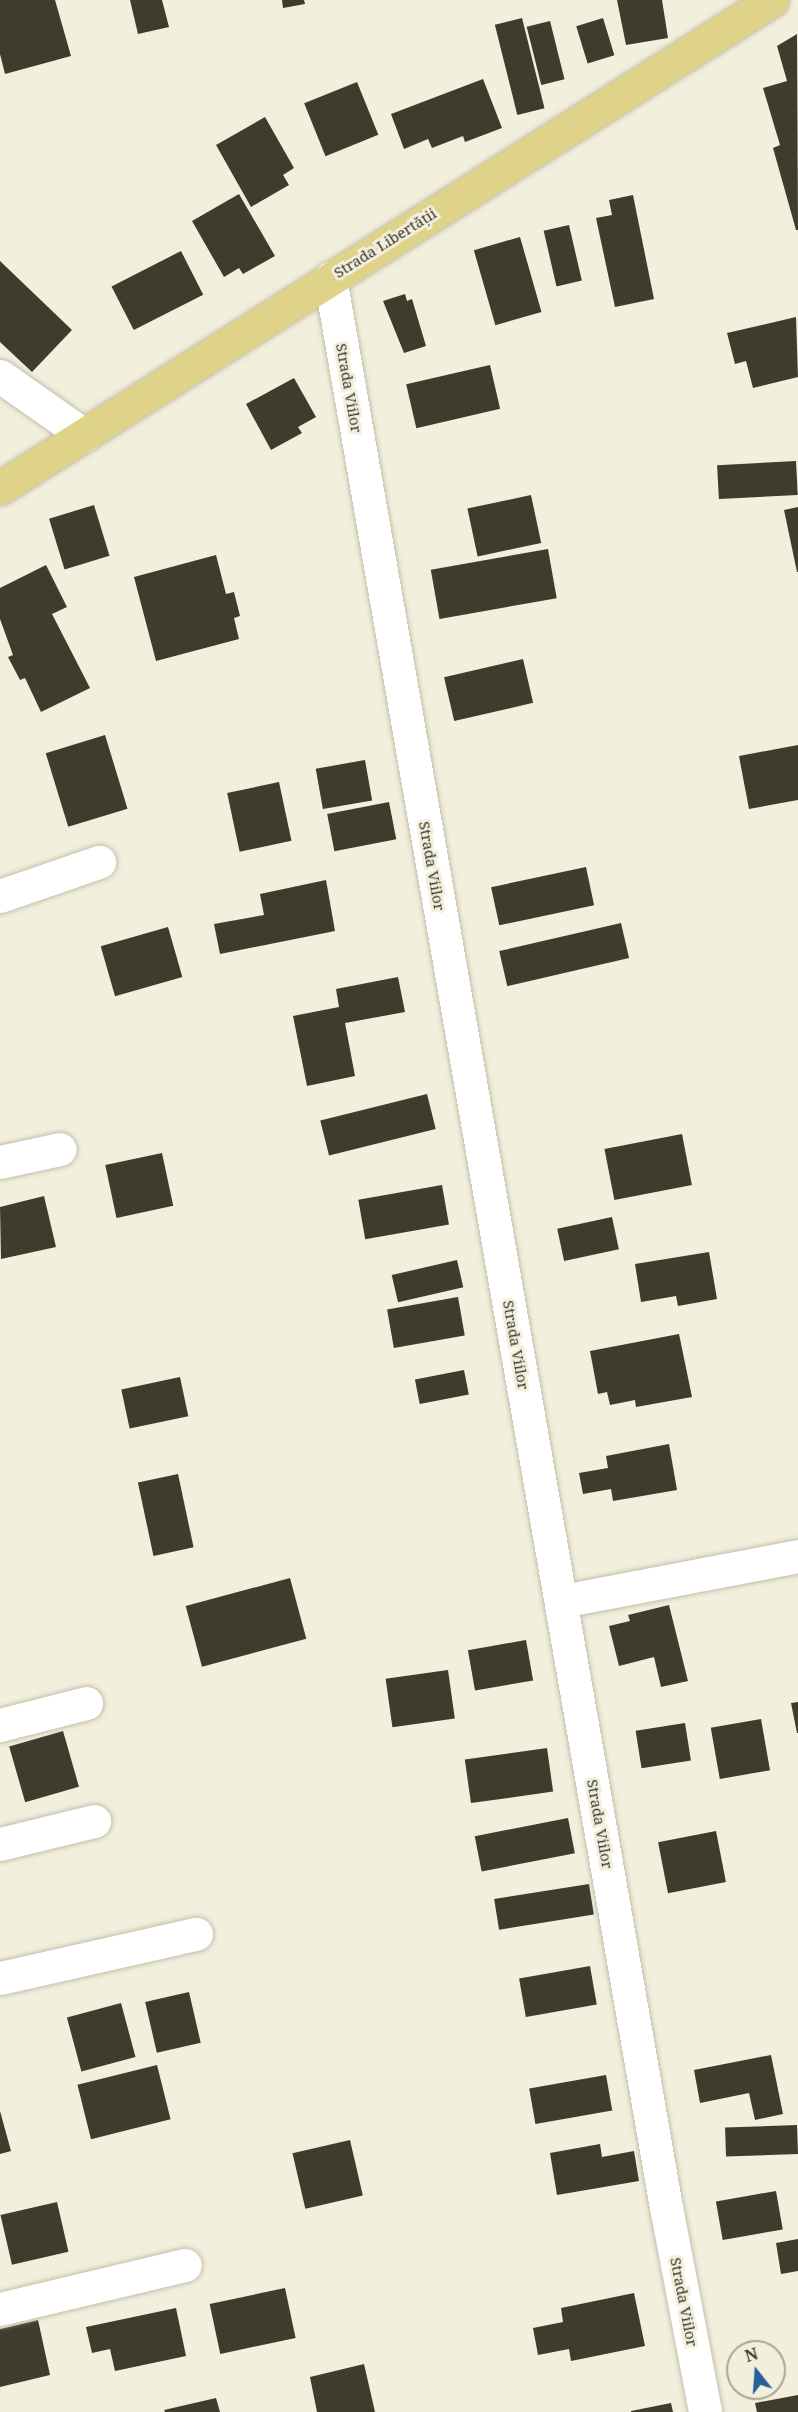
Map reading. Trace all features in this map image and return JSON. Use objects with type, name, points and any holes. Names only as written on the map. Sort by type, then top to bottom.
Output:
[{"type":"main road","name":"Strada Libertății","points":[[0,488],[772,0]]},
{"type":"street","name":"Strada Viilor","points":[[330,278],[667,2212],[705,2412]]},
{"type":"street","points":[[0,376],[84,435]]},
{"type":"street","points":[[0,896],[99,862]]},
{"type":"street","points":[[0,1162],[60,1149]]},
{"type":"street","points":[[562,1601],[798,1556]]},
{"type":"street","points":[[0,1725],[86,1703]]},
{"type":"street","points":[[0,1844],[94,1821]]},
{"type":"street","points":[[0,1978],[196,1934]]},
{"type":"street","points":[[0,2310],[185,2265]]},
{"type":"building","points":[[0,0],[55,0],[71,56],[5,74],[0,54]]},
{"type":"building","points":[[130,0],[162,0],[169,27],[138,34]]},
{"type":"building","points":[[282,0],[304,0],[305,4],[283,8]]},
{"type":"building","points":[[617,0],[662,0],[668,38],[626,45]]},
{"type":"building","points":[[522,18],[544,108],[517,115],[495,25]]},
{"type":"building","points":[[603,18],[614,55],[588,63],[576,26]]},
{"type":"building","points":[[550,21],[565,79],[541,85],[527,27]]},
{"type":"building","points":[[797,34],[798,230],[796,230],[773,148],[780,145],[763,88],[787,81],[777,46]]},
{"type":"building","points":[[483,79],[502,128],[465,142],[463,136],[432,148],[428,139],[404,149],[391,114]]},
{"type":"building","points":[[357,82],[378,135],[326,156],[304,103]]},
{"type":"building","points":[[265,117],[294,168],[283,175],[289,185],[251,207],[216,145]]},
{"type":"building","points":[[239,194],[275,256],[243,274],[239,268],[224,277],[192,221]]},
{"type":"building","points":[[633,195],[654,299],[615,307],[596,218],[612,215],[609,200]]},
{"type":"building","points":[[569,225],[582,281],[556,286],[544,231]]},
{"type":"building","points":[[520,237],[541,312],[495,325],[474,250]]},
{"type":"building","points":[[181,251],[203,295],[134,330],[112,286]]},
{"type":"building","points":[[0,261],[72,330],[32,372],[0,342]]},
{"type":"building","points":[[405,294],[407,301],[412,299],[426,346],[404,353],[383,301]]},
{"type":"building","points":[[796,317],[798,377],[753,388],[746,361],[735,364],[727,333]]},
{"type":"building","points":[[490,365],[500,409],[416,428],[406,384]]},
{"type":"building","points":[[294,378],[316,417],[298,427],[302,433],[271,450],[246,404]]},
{"type":"building","points":[[796,461],[798,495],[719,499],[717,465]]},
{"type":"building","points":[[531,495],[541,543],[478,556],[467,509]]},
{"type":"building","points":[[94,505],[109,556],[65,569],[49,519]]},
{"type":"building","points":[[798,507],[798,572],[797,572],[784,510]]},
{"type":"building","points":[[548,549],[557,598],[439,619],[431,570]]},
{"type":"building","points":[[216,555],[226,594],[234,592],[240,616],[234,618],[239,639],[156,661],[134,577]]},
{"type":"building","points":[[46,565],[67,607],[52,614],[90,688],[41,712],[25,678],[20,680],[8,657],[13,655],[0,619],[0,588]]},
{"type":"building","points":[[523,659],[533,703],[454,721],[444,677]]},
{"type":"building","points":[[105,735],[128,809],[68,827],[46,753]]},
{"type":"building","points":[[798,745],[798,800],[749,809],[739,756]]},
{"type":"building","points":[[365,760],[372,800],[323,809],[316,769]]},
{"type":"building","points":[[279,782],[291,841],[240,852],[227,793]]},
{"type":"building","points":[[389,802],[396,839],[334,851],[327,814]]},
{"type":"building","points":[[586,867],[594,905],[499,925],[491,887]]},
{"type":"building","points":[[326,880],[335,931],[220,954],[214,924],[264,915],[260,894]]},
{"type":"building","points":[[621,923],[629,958],[507,986],[499,951]]},
{"type":"building","points":[[168,927],[182,977],[115,996],[101,946]]},
{"type":"building","points":[[398,977],[405,1012],[345,1023],[355,1076],[307,1086],[293,1016],[339,1007],[336,989]]},
{"type":"building","points":[[427,1094],[436,1129],[329,1156],[320,1121]]},
{"type":"building","points":[[682,1134],[692,1185],[614,1200],[604,1149]]},
{"type":"building","points":[[162,1153],[173,1206],[116,1218],[105,1165]]},
{"type":"building","points":[[442,1185],[449,1224],[365,1239],[358,1200]]},
{"type":"building","points":[[44,1196],[56,1247],[1,1259],[0,1207]]},
{"type":"building","points":[[612,1217],[619,1249],[564,1261],[557,1229]]},
{"type":"building","points":[[709,1252],[717,1299],[678,1306],[676,1296],[641,1302],[635,1264]]},
{"type":"building","points":[[457,1260],[463,1287],[398,1302],[392,1275]]},
{"type":"building","points":[[458,1297],[465,1335],[394,1348],[387,1310]]},
{"type":"building","points":[[679,1334],[692,1397],[636,1407],[635,1400],[610,1405],[607,1392],[598,1394],[590,1351]]},
{"type":"building","points":[[464,1370],[469,1395],[420,1404],[415,1380]]},
{"type":"building","points":[[180,1377],[188,1416],[130,1429],[121,1389]]},
{"type":"building","points":[[669,1444],[677,1490],[613,1501],[611,1489],[583,1494],[579,1473],[608,1468],[606,1456]]},
{"type":"building","points":[[178,1474],[194,1547],[153,1556],[138,1483]]},
{"type":"building","points":[[290,1578],[306,1639],[202,1667],[186,1606]]},
{"type":"building","points":[[669,1605],[688,1681],[661,1687],[654,1657],[619,1666],[609,1626],[630,1621],[628,1615]]},
{"type":"building","points":[[526,1640],[533,1680],[475,1691],[468,1650]]},
{"type":"building","points":[[448,1670],[455,1719],[392,1727],[386,1679]]},
{"type":"building","points":[[798,1702],[798,1733],[797,1733],[791,1703]]},
{"type":"building","points":[[761,1719],[770,1770],[720,1779],[711,1728]]},
{"type":"building","points":[[685,1723],[691,1761],[642,1768],[636,1731]]},
{"type":"building","points":[[63,1731],[79,1787],[25,1802],[9,1746]]},
{"type":"building","points":[[547,1748],[553,1792],[471,1803],[465,1760]]},
{"type":"building","points":[[568,1818],[575,1853],[482,1871],[475,1836]]},
{"type":"building","points":[[716,1831],[726,1882],[668,1893],[658,1842]]},
{"type":"building","points":[[589,1884],[594,1915],[499,1930],[494,1899]]},
{"type":"building","points":[[590,1966],[597,2004],[526,2017],[519,1979]]},
{"type":"building","points":[[189,1992],[201,2043],[157,2053],[145,2002]]},
{"type":"building","points":[[121,2003],[135,2057],[81,2072],[67,2017]]},
{"type":"building","points":[[771,2055],[783,2114],[755,2120],[749,2093],[700,2103],[694,2070]]},
{"type":"building","points":[[157,2065],[171,2119],[91,2139],[77,2085]]},
{"type":"building","points":[[606,2075],[612,2110],[535,2124],[529,2089]]},
{"type":"building","points":[[0,2111],[11,2151],[0,2154]]},
{"type":"building","points":[[797,2125],[798,2154],[726,2156],[725,2128]]},
{"type":"building","points":[[350,2140],[363,2196],[305,2209],[293,2153]]},
{"type":"building","points":[[600,2144],[602,2157],[634,2151],[639,2181],[557,2195],[550,2153]]},
{"type":"building","points":[[776,2191],[783,2229],[723,2240],[716,2202]]},
{"type":"building","points":[[57,2202],[68,2252],[12,2265],[0,2215]]},
{"type":"building","points":[[798,2239],[798,2271],[781,2274],[776,2243]]},
{"type":"building","points":[[285,2288],[296,2338],[220,2354],[210,2304]]},
{"type":"building","points":[[634,2293],[645,2346],[571,2361],[569,2349],[538,2355],[533,2328],[563,2322],[561,2308]]},
{"type":"building","points":[[176,2308],[186,2356],[115,2371],[110,2349],[92,2353],[86,2327]]},
{"type":"building","points":[[38,2320],[50,2375],[0,2387],[0,2329]]},
{"type":"building","points":[[364,2364],[375,2412],[317,2412],[310,2377]]},
{"type":"building","points":[[798,2395],[798,2412],[757,2412],[755,2403],[786,2400],[786,2397]]},
{"type":"building","points":[[216,2398],[220,2412],[165,2412],[164,2410]]},
{"type":"building","points":[[671,2403],[673,2412],[631,2412],[631,2411]]}]
